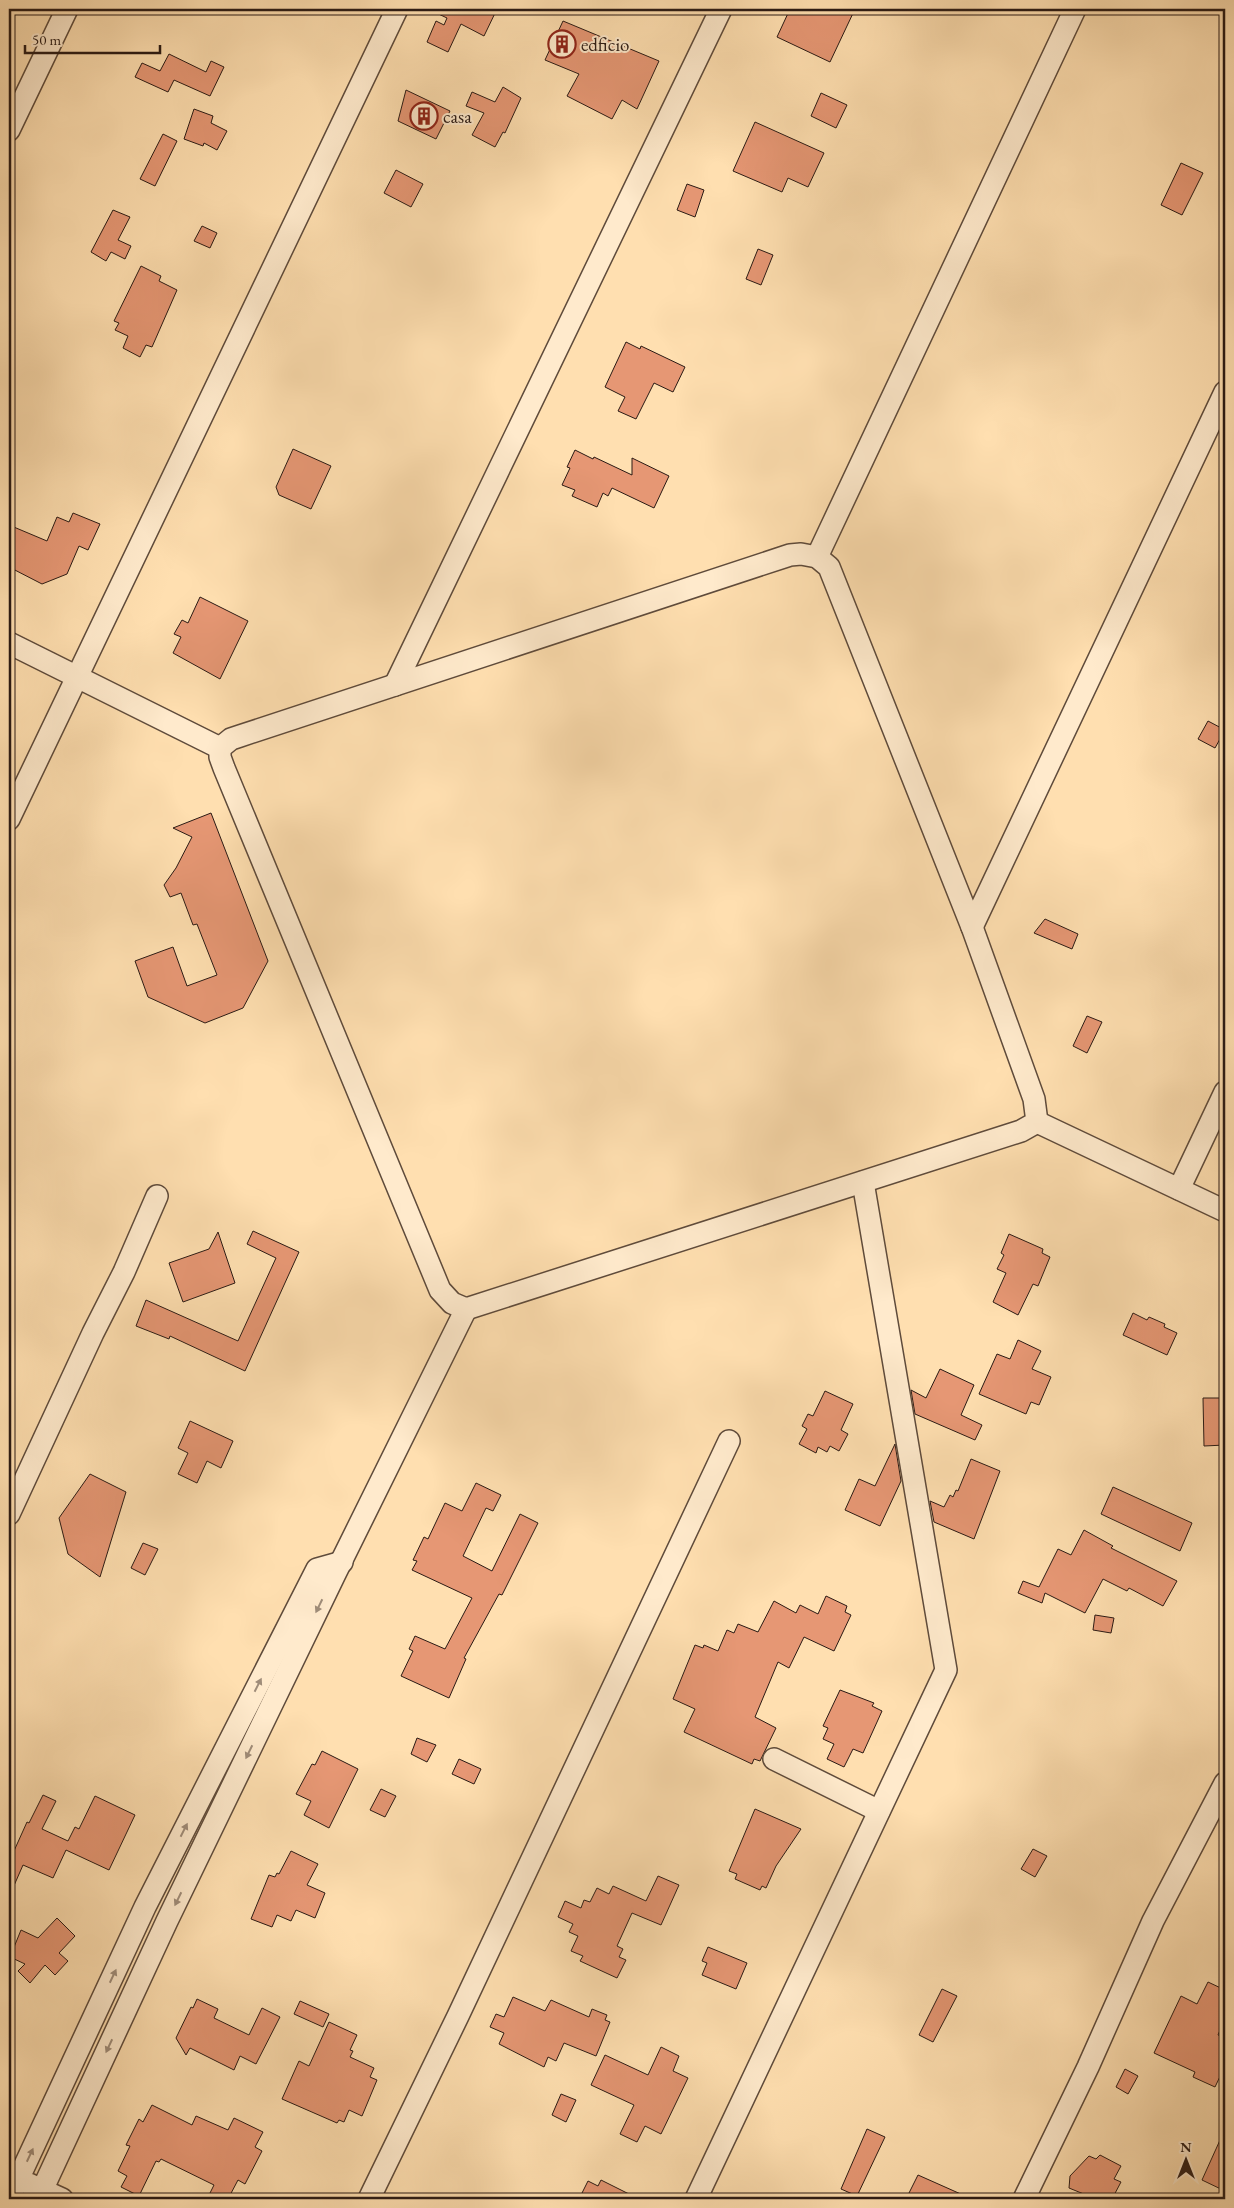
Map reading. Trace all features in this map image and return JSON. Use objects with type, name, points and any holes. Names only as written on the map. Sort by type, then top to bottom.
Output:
[{"type":"street","points":[[9,130],[67,9]]},
{"type":"street","points":[[9,819],[397,9]]},
{"type":"street","points":[[396,684],[721,9]]},
{"type":"street","points":[[817,557],[1074,9]]},
{"type":"street","points":[[972,927],[1225,392]]},
{"type":"street","points":[[220,748],[231,739],[790,555],[801,554],[817,557],[829,567],[972,927],[1034,1099],[1037,1122]]},
{"type":"street","points":[[9,643],[220,748]]},
{"type":"street","points":[[220,748],[220,757],[224,768],[440,1290],[452,1302],[466,1309],[1021,1131],[1037,1122]]},
{"type":"street","points":[[1179,1189],[1225,1092]]},
{"type":"street","points":[[1037,1122],[1225,1211]]},
{"type":"street","points":[[696,2199],[946,1670],[863,1182]]},
{"type":"street","points":[[9,1514],[93,1333],[124,1272],[157,1196]]},
{"type":"street","points":[[40,2195],[168,1921],[466,1309]]},
{"type":"street","points":[[369,2199],[458,2016],[730,1441]]},
{"type":"street","points":[[9,2199],[14,2176],[145,1908],[318,1569],[342,1562]]},
{"type":"street","points":[[774,1759],[879,1811]]},
{"type":"street","points":[[1024,2199],[1088,2067],[1153,1921],[1225,1783]]},
{"type":"street","points":[[145,1908],[168,1921]]},
{"type":"street","points":[[14,2176],[40,2195],[62,2199]]},
{"type":"building","points":[[428,9],[497,9],[484,36],[461,24],[448,52],[427,42],[436,21],[444,25],[447,18]]},
{"type":"building","points":[[790,9],[855,9],[830,62],[777,37]]},
{"type":"building","points":[[563,21],[659,61],[637,109],[622,100],[612,119],[567,96],[579,74],[545,60]]},
{"type":"building","points":[[169,54],[206,72],[211,61],[224,67],[210,96],[174,80],[168,92],[135,77],[142,63],[160,71]]},
{"type":"building","points":[[503,87],[521,98],[505,133],[503,132],[495,147],[472,135],[484,113],[466,106],[472,92],[495,102]]},
{"type":"building","name":"casa","points":[[406,90],[450,111],[436,139],[398,121]]},
{"type":"building","points":[[821,93],[847,105],[836,128],[811,116]]},
{"type":"building","points":[[194,109],[213,116],[211,123],[227,131],[217,150],[204,143],[203,146],[184,139]]},
{"type":"building","points":[[755,122],[824,153],[808,187],[788,178],[782,192],[733,171]]},
{"type":"building","points":[[163,134],[177,141],[155,186],[140,179]]},
{"type":"building","points":[[1181,163],[1203,173],[1182,215],[1161,205]]},
{"type":"building","points":[[396,170],[423,184],[411,207],[384,193]]},
{"type":"building","points":[[687,184],[704,190],[695,217],[677,210]]},
{"type":"building","points":[[113,210],[130,217],[118,240],[131,246],[125,259],[111,252],[106,261],[91,252]]},
{"type":"building","points":[[202,226],[217,233],[210,248],[194,241]]},
{"type":"building","points":[[758,249],[773,255],[761,285],[746,279]]},
{"type":"building","points":[[141,266],[161,276],[159,281],[177,290],[152,347],[146,345],[140,357],[123,348],[128,336],[115,330],[119,323],[114,321]]},
{"type":"building","points":[[626,342],[640,349],[641,346],[685,367],[673,392],[654,383],[636,419],[618,411],[625,397],[605,387]]},
{"type":"building","points":[[293,449],[331,466],[311,509],[279,495],[276,487]]},
{"type":"building","points":[[575,450],[632,475],[632,458],[669,476],[654,508],[612,488],[608,496],[603,493],[597,507],[572,496],[575,490],[562,485],[570,468],[567,467]]},
{"type":"building","points":[[73,513],[100,524],[88,550],[79,546],[67,574],[42,584],[9,567],[9,525],[47,541],[57,517],[69,522]]},
{"type":"building","points":[[200,597],[248,621],[220,679],[173,653],[181,637],[174,634],[182,620],[188,623]]},
{"type":"building","points":[[1208,721],[1225,730],[1215,748],[1198,739]]},
{"type":"building","points":[[211,813],[268,961],[243,1008],[205,1023],[148,997],[135,961],[173,947],[187,986],[217,975],[197,924],[193,925],[181,893],[170,897],[164,885],[176,868],[192,837],[173,828]]},
{"type":"building","points":[[1045,919],[1078,934],[1072,949],[1034,933]]},
{"type":"building","points":[[1087,1016],[1102,1022],[1087,1053],[1073,1046]]},
{"type":"building","points":[[253,1231],[299,1252],[245,1371],[170,1336],[169,1339],[136,1326],[146,1300],[238,1341],[276,1258],[247,1244]]},
{"type":"building","points":[[218,1232],[235,1283],[183,1302],[169,1263],[209,1249]]},
{"type":"building","points":[[1009,1234],[1043,1249],[1042,1253],[1050,1257],[1038,1286],[1033,1284],[1018,1315],[993,1302],[1006,1273],[997,1269],[1004,1255],[1001,1253]]},
{"type":"building","points":[[1133,1313],[1147,1320],[1149,1317],[1165,1324],[1164,1327],[1177,1333],[1167,1355],[1123,1335]]},
{"type":"building","points":[[1018,1340],[1041,1351],[1032,1369],[1051,1377],[1039,1405],[1031,1402],[1026,1414],[979,1394],[997,1354],[1010,1359]]},
{"type":"building","points":[[940,1369],[974,1385],[961,1415],[982,1425],[975,1440],[915,1414],[911,1390],[926,1398]]},
{"type":"building","points":[[825,1391],[853,1404],[841,1430],[848,1434],[839,1451],[830,1446],[827,1452],[818,1447],[816,1453],[799,1444],[807,1429],[802,1426],[808,1414],[813,1416]]},
{"type":"building","points":[[1203,1398],[1225,1398],[1225,1445],[1204,1446]]},
{"type":"building","points":[[190,1421],[233,1441],[221,1468],[207,1461],[197,1483],[178,1474],[188,1453],[178,1448]]},
{"type":"building","points":[[895,1444],[901,1481],[880,1526],[845,1510],[859,1479],[875,1486]]},
{"type":"building","points":[[971,1459],[1000,1471],[974,1539],[934,1522],[930,1501],[944,1507],[950,1495],[953,1497],[956,1490],[958,1491]]},
{"type":"building","points":[[90,1474],[126,1492],[100,1577],[68,1554],[59,1518]]},
{"type":"building","points":[[476,1483],[501,1495],[493,1511],[486,1508],[463,1556],[492,1571],[520,1514],[538,1523],[502,1595],[499,1594],[464,1658],[466,1659],[449,1698],[401,1676],[413,1651],[409,1649],[415,1636],[445,1649],[472,1598],[412,1570],[417,1561],[413,1560],[424,1537],[428,1539],[445,1503],[462,1511]]},
{"type":"building","points":[[1113,1487],[1192,1523],[1180,1551],[1101,1514]]},
{"type":"building","points":[[1084,1530],[1113,1546],[1111,1548],[1177,1581],[1163,1606],[1129,1588],[1127,1591],[1103,1579],[1085,1613],[1045,1593],[1042,1603],[1018,1593],[1023,1581],[1039,1587],[1058,1549],[1071,1555]]},
{"type":"building","points":[[143,1543],[158,1549],[145,1575],[131,1568]]},
{"type":"building","points":[[826,1596],[847,1606],[845,1612],[851,1615],[834,1651],[804,1637],[789,1668],[778,1662],[755,1717],[776,1728],[760,1761],[754,1759],[752,1764],[684,1732],[695,1709],[673,1699],[695,1645],[703,1648],[704,1645],[718,1651],[727,1630],[734,1633],[738,1624],[758,1632],[774,1601],[796,1613],[800,1605],[818,1614]]},
{"type":"building","points":[[1095,1615],[1114,1618],[1111,1633],[1093,1630]]},
{"type":"building","points":[[840,1690],[874,1703],[872,1706],[882,1711],[863,1753],[853,1749],[844,1767],[827,1759],[834,1744],[823,1739],[828,1728],[823,1726]]},
{"type":"building","points":[[417,1738],[436,1745],[427,1762],[411,1754]]},
{"type":"building","points":[[322,1751],[358,1769],[329,1828],[304,1815],[311,1801],[296,1794],[312,1764],[315,1765]]},
{"type":"building","points":[[459,1759],[481,1769],[474,1784],[452,1774]]},
{"type":"building","points":[[381,1789],[396,1796],[385,1817],[370,1810]]},
{"type":"building","points":[[43,1795],[56,1801],[42,1829],[68,1841],[75,1827],[79,1829],[95,1796],[135,1815],[109,1870],[66,1850],[53,1878],[23,1865],[9,1897],[9,1862],[27,1822],[29,1823]]},
{"type":"building","points":[[755,1809],[801,1829],[776,1866],[766,1888],[762,1886],[760,1890],[735,1879],[737,1874],[729,1871]]},
{"type":"building","points":[[1033,1849],[1047,1856],[1035,1877],[1021,1869]]},
{"type":"building","points":[[291,1851],[318,1864],[307,1885],[325,1893],[315,1918],[296,1910],[291,1921],[277,1915],[272,1927],[251,1919],[269,1875],[275,1877],[277,1873],[279,1874]]},
{"type":"building","points":[[658,1876],[679,1885],[661,1925],[632,1913],[617,1946],[623,1949],[619,1957],[626,1960],[617,1978],[580,1961],[583,1956],[571,1951],[578,1936],[569,1932],[573,1924],[558,1917],[565,1901],[581,1908],[584,1900],[590,1902],[597,1888],[609,1894],[613,1886],[646,1901]]},
{"type":"building","points":[[57,1918],[75,1936],[59,1953],[68,1961],[55,1975],[45,1965],[30,1983],[18,1971],[25,1964],[10,1957],[21,1930],[38,1938]]},
{"type":"building","points":[[708,1947],[747,1963],[736,1989],[702,1975],[707,1963],[702,1961]]},
{"type":"building","points":[[1208,1982],[1225,1990],[1225,2018],[1218,2035],[1225,2038],[1225,2066],[1215,2087],[1193,2077],[1195,2072],[1154,2053],[1181,1996],[1197,2004]]},
{"type":"building","points":[[942,1989],[957,1996],[933,2042],[919,2035]]},
{"type":"building","points":[[513,1997],[545,2011],[551,2000],[589,2017],[592,2009],[607,2015],[605,2020],[610,2022],[596,2056],[564,2043],[556,2061],[548,2057],[544,2067],[499,2044],[504,2033],[490,2027],[496,2014],[504,2017]]},
{"type":"building","points":[[197,1999],[218,2009],[214,2018],[249,2035],[262,2008],[280,2017],[256,2064],[240,2056],[234,2070],[190,2048],[186,2055],[176,2038]]},
{"type":"building","points":[[300,2001],[329,2014],[323,2027],[294,2014]]},
{"type":"building","points":[[329,2022],[357,2035],[350,2050],[353,2051],[350,2057],[374,2068],[370,2077],[377,2080],[362,2116],[349,2110],[344,2122],[339,2120],[337,2123],[282,2099],[299,2061],[309,2066]]},
{"type":"building","points":[[661,2047],[679,2056],[673,2071],[688,2078],[661,2134],[645,2126],[637,2142],[620,2134],[634,2105],[591,2085],[605,2055],[648,2075]]},
{"type":"building","points":[[1125,2069],[1138,2076],[1128,2094],[1116,2087]]},
{"type":"building","points":[[561,2094],[576,2100],[566,2122],[552,2115]]},
{"type":"building","points":[[152,2105],[192,2125],[196,2116],[228,2130],[234,2118],[263,2132],[255,2147],[262,2151],[245,2184],[238,2180],[228,2199],[217,2199],[209,2195],[214,2185],[161,2159],[159,2162],[156,2161],[139,2196],[121,2187],[127,2176],[118,2171],[130,2146],[126,2145],[139,2119],[143,2122]]},
{"type":"building","points":[[867,2129],[885,2137],[857,2196],[841,2189]]},
{"type":"building","points":[[1225,2129],[1225,2191],[1202,2180]]},
{"type":"building","points":[[1100,2155],[1121,2166],[1114,2179],[1121,2182],[1112,2199],[1096,2199],[1069,2188],[1070,2176],[1089,2156],[1096,2159]]},
{"type":"building","points":[[918,2175],[972,2199],[906,2199]]},
{"type":"building","points":[[601,2180],[639,2199],[579,2199],[588,2181],[598,2186]]},
{"type":"place","name":"edficio","points":[[562,44]]},
{"type":"place","name":"casa","points":[[424,116]]}]
